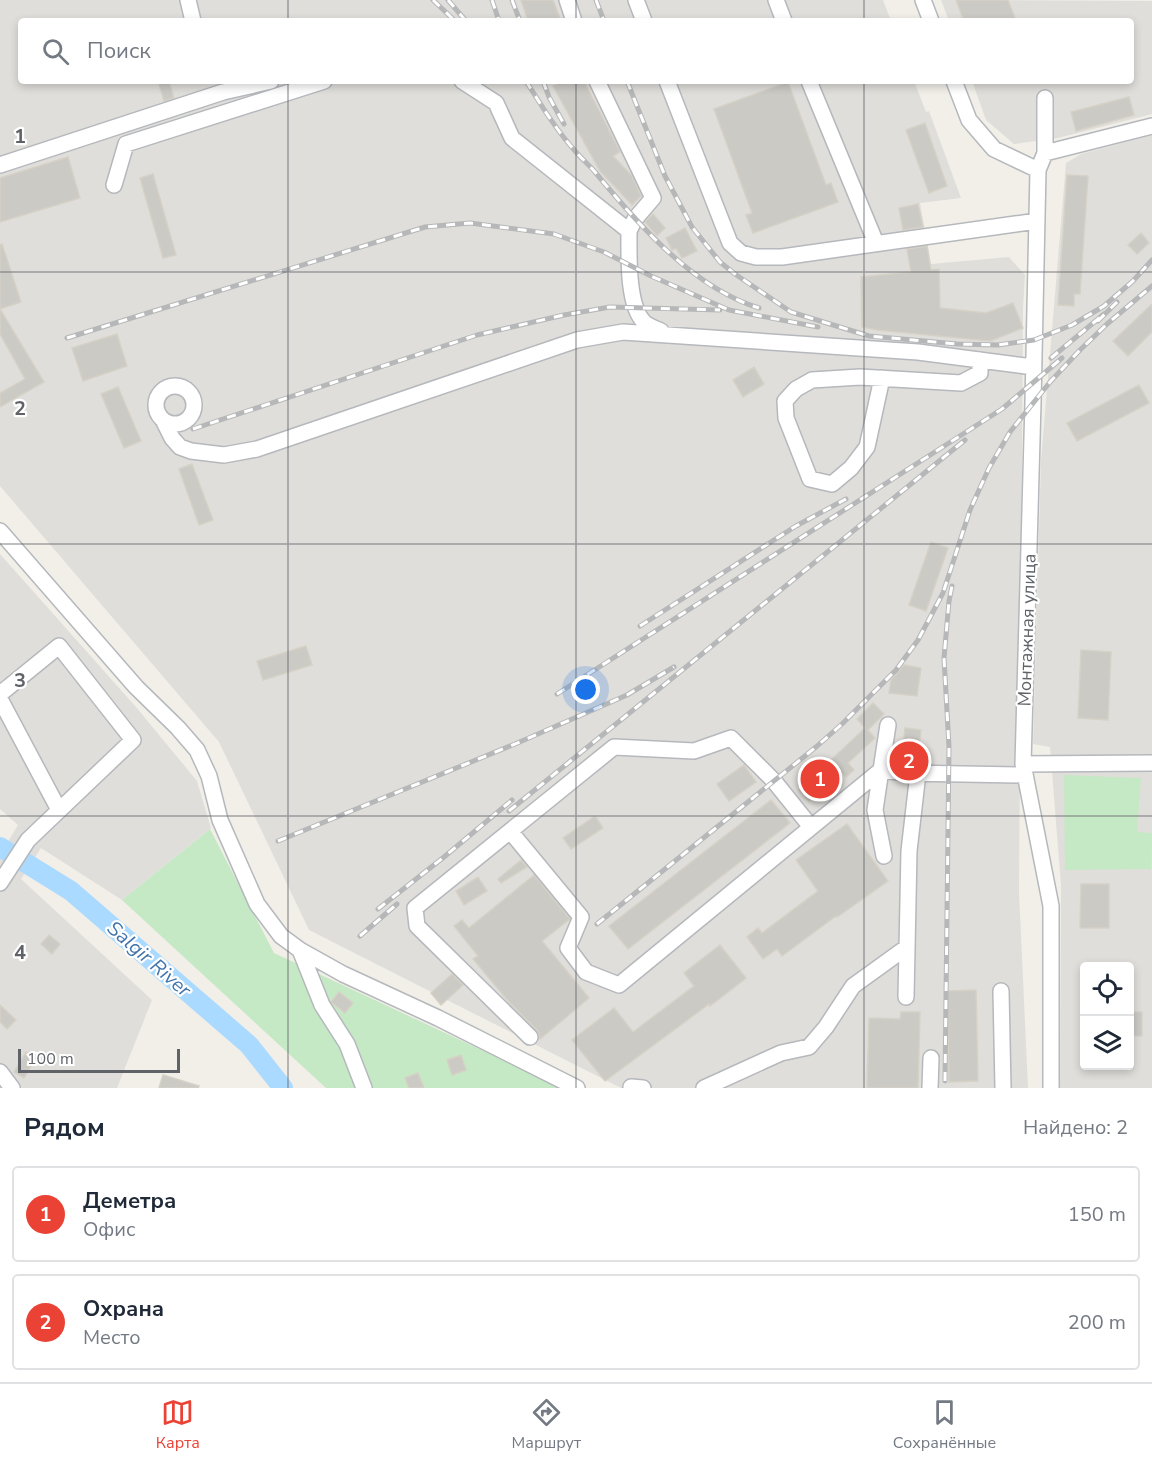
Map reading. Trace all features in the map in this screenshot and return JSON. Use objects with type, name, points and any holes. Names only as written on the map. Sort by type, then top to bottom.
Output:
[{"type":"street","points":[[189,0],[192,18]]},
{"type":"street","points":[[567,0],[573,18]]},
{"type":"street","points":[[636,0],[643,18]]},
{"type":"street","points":[[776,0],[783,18]]},
{"type":"street","points":[[923,0],[931,18]]},
{"type":"street","points":[[0,165],[219,86],[240,84]]},
{"type":"street","points":[[114,185],[126,144],[315,84]]},
{"type":"street","points":[[467,84],[496,103],[512,138],[629,231]]},
{"type":"street","points":[[598,84],[653,198],[634,219],[629,231],[629,265],[634,308],[645,323],[669,335]]},
{"type":"street","points":[[669,84],[730,243],[741,253],[756,258],[782,257],[1037,221]]},
{"type":"street","points":[[810,84],[876,243]]},
{"type":"street","points":[[955,84],[969,120],[994,149],[1038,170]]},
{"type":"street","points":[[1045,98],[1045,153],[1152,126]]},
{"type":"street","name":"Монтажная улица","points":[[1045,153],[1038,170],[1024,769],[1051,906],[1051,1088]]},
{"type":"street","points":[[162,420],[180,447],[191,451],[224,455],[257,449],[578,340],[623,332],[918,352],[1034,367]]},
{"type":"street","points":[[882,378],[867,447],[851,468],[832,484],[810,479],[786,418],[785,401],[796,389],[812,380],[860,377],[882,378],[962,382],[980,373],[980,360]]},
{"type":"street","points":[[0,531],[136,687],[178,728],[196,750],[209,776],[220,820],[257,904],[281,936],[300,950],[343,974],[438,1018],[577,1088]]},
{"type":"street","points":[[0,694],[59,646],[133,740],[28,840],[2,880]]},
{"type":"street","points":[[0,699],[59,810]]},
{"type":"street","points":[[884,856],[875,810],[888,725]]},
{"type":"street","points":[[530,1037],[417,926],[415,908],[614,747],[694,751],[731,738],[774,781],[812,827]]},
{"type":"street","points":[[510,831],[581,917],[568,948],[586,972],[619,985],[881,770],[918,773],[1152,763]]},
{"type":"street","points":[[906,997],[909,851],[918,773]]},
{"type":"street","points":[[704,1088],[781,1053],[809,1047],[826,1027],[853,986],[908,947]]},
{"type":"street","points":[[300,950],[322,1005],[347,1044],[364,1088]]},
{"type":"street","points":[[1001,991],[1003,1088]]},
{"type":"street","points":[[930,1088],[931,1058]]},
{"type":"street","points":[[0,1072],[12,1088]]},
{"type":"shaded area","points":[[0,0],[883,0],[890,18],[18,18],[18,84],[915,84],[926,112],[929,111],[961,198],[920,203],[931,264],[1009,257],[1025,275],[1019,892],[1028,1088],[621,1088],[309,930],[219,742],[0,486]]},
{"type":"shaded area","points":[[941,0],[1152,1],[1152,114],[1058,138],[1014,144],[986,120],[973,84],[1134,84],[1134,18],[948,18]]},
{"type":"shaded area","points":[[1152,135],[1152,1088],[1060,1088],[1061,885],[1050,747],[1033,744],[1041,461],[1066,163],[1081,154]]},
{"type":"shaded area","points":[[0,554],[136,707],[197,781],[211,828],[122,900],[41,848],[21,879],[152,1000],[117,1088],[0,1088],[0,855],[18,825],[0,809]]},
{"type":"green space","points":[[1064,775],[1141,778],[1137,832],[1152,833],[1151,869],[1065,870]]},
{"type":"green space","points":[[210,829],[274,953],[563,1088],[326,1088],[122,900]]},
{"type":"building","points":[[521,0],[553,0],[560,18],[527,18]]},
{"type":"building","points":[[956,0],[1008,0],[1015,18],[963,18]]},
{"type":"building","points":[[159,84],[170,84],[174,98],[164,101]]},
{"type":"building","points":[[586,84],[620,152],[613,156],[632,176],[641,196],[632,205],[600,171],[553,86]]},
{"type":"building","points":[[783,84],[789,84],[826,185],[831,183],[838,202],[753,233],[746,215],[752,213],[714,109]]},
{"type":"building","points":[[1129,97],[1134,115],[1076,131],[1071,112]]},
{"type":"building","points":[[925,123],[947,186],[929,193],[906,130]]},
{"type":"building","points":[[68,157],[80,198],[0,222],[0,178]]},
{"type":"building","points":[[153,174],[176,255],[163,258],[140,178]]},
{"type":"building","points":[[1067,175],[1088,176],[1080,294],[1074,294],[1074,306],[1058,305]]},
{"type":"building","points":[[918,204],[923,227],[903,230],[899,208]]},
{"type":"building","points":[[653,214],[665,228],[657,236],[645,222]]},
{"type":"building","points":[[685,228],[697,251],[682,258],[676,248],[672,250],[666,238]]},
{"type":"building","points":[[1141,233],[1149,243],[1137,254],[1128,245]]},
{"type":"building","points":[[2,244],[21,302],[0,309],[0,245]]},
{"type":"building","points":[[927,246],[931,270],[939,269],[940,308],[986,313],[1013,303],[1023,328],[990,341],[862,327],[861,277],[911,272],[907,249]]},
{"type":"building","points":[[1152,304],[1152,332],[1128,356],[1113,341]]},
{"type":"building","points":[[0,309],[44,382],[0,407],[0,393],[25,379],[0,334]]},
{"type":"building","points":[[117,334],[127,366],[83,381],[72,348]]},
{"type":"building","points":[[754,367],[764,384],[743,397],[733,380]]},
{"type":"building","points":[[1139,385],[1149,403],[1077,441],[1067,423]]},
{"type":"building","points":[[118,387],[141,441],[124,448],[101,394]]},
{"type":"building","points":[[192,464],[213,520],[199,525],[179,469]]},
{"type":"building","points":[[931,542],[948,548],[926,611],[909,605]]},
{"type":"building","points":[[306,646],[312,665],[263,680],[257,661]]},
{"type":"building","points":[[1081,650],[1111,652],[1108,720],[1078,718]]},
{"type":"building","points":[[904,665],[921,668],[917,696],[889,693],[891,680]]},
{"type":"building","points":[[873,703],[884,714],[868,730],[875,738],[848,763],[854,770],[846,777],[840,771],[809,801],[799,790],[865,728],[857,719]]},
{"type":"building","points":[[905,728],[921,730],[917,763],[901,762]]},
{"type":"building","points":[[744,765],[756,782],[729,801],[717,784]]},
{"type":"building","points":[[771,800],[790,823],[628,949],[609,926]]},
{"type":"building","points":[[595,816],[603,828],[571,849],[563,838]]},
{"type":"building","points":[[847,824],[888,881],[782,956],[777,949],[763,959],[747,937],[758,928],[762,933],[818,891],[796,860]]},
{"type":"building","points":[[521,860],[527,867],[501,883],[498,879]]},
{"type":"building","points":[[534,875],[570,919],[542,941],[589,998],[540,1039],[537,1030],[509,1002],[473,959],[478,956],[454,926],[462,920],[469,928]]},
{"type":"building","points":[[478,877],[487,891],[464,905],[456,891]]},
{"type":"building","points":[[1081,884],[1109,884],[1109,928],[1080,928]]},
{"type":"building","points":[[49,935],[60,944],[52,954],[41,944]]},
{"type":"building","points":[[720,945],[746,978],[605,1081],[572,1040],[614,1008],[633,1032],[694,986],[684,973]]},
{"type":"building","points":[[452,974],[463,985],[441,1005],[431,993]]},
{"type":"building","points":[[976,990],[978,1081],[949,1082],[947,991]]},
{"type":"building","points":[[339,992],[353,1003],[345,1013],[331,1002]]},
{"type":"building","points":[[0,1005],[16,1020],[7,1029],[0,1022]]},
{"type":"building","points":[[901,1012],[920,1012],[918,1088],[867,1088],[869,1018],[900,1019]]},
{"type":"building","points":[[1134,1012],[1142,1012],[1142,1036],[1134,1036]]},
{"type":"building","points":[[26,1052],[36,1058],[24,1078],[14,1072]]},
{"type":"building","points":[[461,1055],[466,1070],[452,1075],[447,1060]]},
{"type":"building","points":[[418,1073],[424,1088],[409,1088],[405,1078]]},
{"type":"building","points":[[163,1075],[199,1086],[198,1088],[159,1088]]},
{"type":"waterway","name":"Salgir River","points":[[0,847],[71,891],[249,1045],[283,1088]]},
{"type":"railway","points":[[433,0],[452,18]]},
{"type":"railway","points":[[448,0],[463,18]]},
{"type":"railway","points":[[492,0],[498,18]]},
{"type":"railway","points":[[512,0],[519,18]]},
{"type":"railway","points":[[596,0],[603,18]]},
{"type":"railway","points":[[528,84],[578,155],[668,252],[711,285],[735,299],[759,308]]},
{"type":"railway","points":[[544,84],[564,124]]},
{"type":"railway","points":[[628,84],[665,176],[692,227],[720,262],[791,312],[869,336],[957,344],[998,345],[1034,340],[1072,325],[1104,306],[1133,281],[1152,260]]},
{"type":"railway","points":[[67,338],[425,227],[470,223],[554,234],[604,252],[651,276],[729,310],[818,327]]},
{"type":"railway","points":[[597,924],[816,747],[896,670],[918,640],[943,593],[970,510],[989,468],[1010,432],[1050,382],[1080,350],[1152,286]]},
{"type":"railway","points":[[1098,321],[1117,302]]},
{"type":"railway","points":[[193,429],[477,335],[564,315],[610,307],[720,310]]},
{"type":"railway","points":[[1051,358],[1104,314]]},
{"type":"railway","points":[[557,694],[1002,409],[1062,358]]},
{"type":"railway","points":[[509,811],[965,440]]},
{"type":"railway","points":[[640,626],[796,526],[846,499]]},
{"type":"railway","points":[[945,1081],[949,747],[944,658],[952,586]]},
{"type":"railway","points":[[278,841],[515,744],[627,695],[674,667]]},
{"type":"railway","points":[[378,909],[512,800]]},
{"type":"railway","points":[[360,936],[397,904]]},
{"type":"place","name":"Охрана","points":[[909,761]]},
{"type":"place","name":"Деметра","points":[[820,779]]}]
